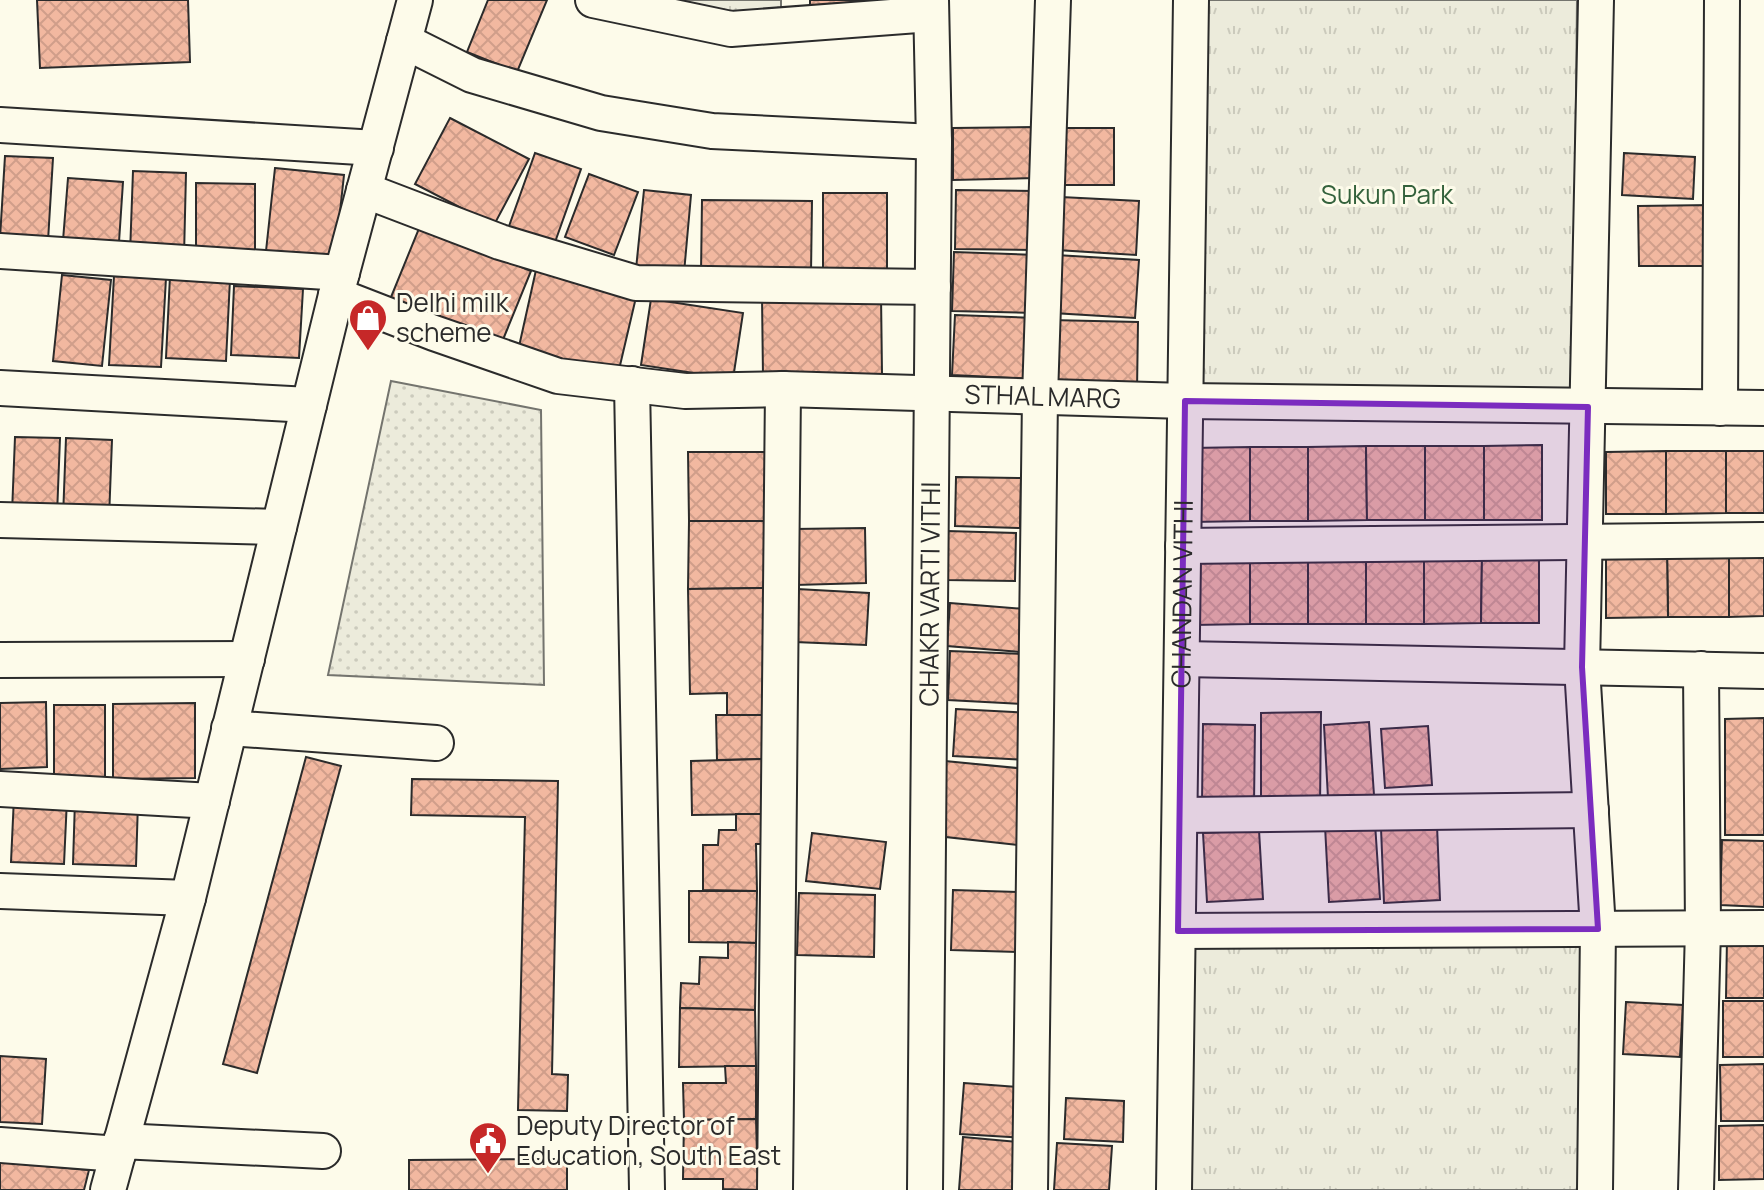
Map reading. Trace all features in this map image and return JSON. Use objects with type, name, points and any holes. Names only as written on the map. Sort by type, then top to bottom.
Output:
[{"type":"street","points":[[108,1190],[188,898],[339,284],[415,0]]},
{"type":"street","points":[[593,0],[731,29],[788,12],[931,7]]},
{"type":"street","points":[[1030,1190],[1040,397],[1053,0]]},
{"type":"street","name":"CHANDAN VITHI","points":[[1174,1190],[1191,0]]},
{"type":"street","points":[[1595,1190],[1598,929],[1582,667],[1596,0]]},
{"type":"street","points":[[1720,408],[1722,0]]},
{"type":"street","name":"CHAKR VARTI VITHI","points":[[925,1190],[934,142],[931,7]]},
{"type":"street","points":[[404,41],[472,75],[601,113],[712,131],[934,142]]},
{"type":"street","points":[[0,125],[376,148]]},
{"type":"street","points":[[364,190],[500,242],[636,283],[933,287]]},
{"type":"street","name":"STHAL MARG","points":[[0,251],[339,284],[434,333],[558,376],[685,391],[783,389],[1185,401],[1764,408]]},
{"type":"street","points":[[632,384],[647,1190]]},
{"type":"street","points":[[0,388],[309,405]]},
{"type":"street","points":[[775,1190],[783,389]]},
{"type":"street","points":[[0,520],[279,527]]},
{"type":"street","points":[[1183,546],[1764,540]]},
{"type":"street","points":[[0,660],[247,659]]},
{"type":"street","points":[[1182,659],[1764,671]]},
{"type":"street","points":[[1696,1190],[1703,929],[1701,669]]},
{"type":"street","points":[[229,728],[436,743]]},
{"type":"street","points":[[0,789],[212,801]]},
{"type":"street","points":[[1180,815],[1591,810]]},
{"type":"street","points":[[0,891],[188,898]]},
{"type":"street","points":[[1178,931],[1764,928]]},
{"type":"street","points":[[0,1145],[323,1151]]},
{"type":"highlighted area","points":[[1185,401],[1588,407],[1582,667],[1598,929],[1178,931]]},
{"type":"green space","points":[[632,0],[781,0],[781,10],[727,15]]},
{"type":"green space","name":"Sukun Park","points":[[1201,0],[1577,0],[1573,391],[1198,389]]},
{"type":"green space","points":[[391,381],[541,410],[544,685],[328,675]]},
{"type":"green space","points":[[1598,929],[1595,1190],[1174,1190],[1178,931]]},
{"type":"building","points":[[37,0],[188,0],[190,62],[40,68]]},
{"type":"building","points":[[488,0],[547,0],[517,72],[467,52]]},
{"type":"building","points":[[810,0],[888,0],[888,8],[810,12]]},
{"type":"building","points":[[450,118],[529,159],[494,225],[415,184]]},
{"type":"building","points":[[1034,127],[1035,178],[953,180],[953,128]]},
{"type":"building","points":[[1053,128],[1114,128],[1114,185],[1052,185]]},
{"type":"building","points":[[535,153],[581,169],[554,245],[508,229]]},
{"type":"building","points":[[1624,153],[1695,157],[1693,199],[1622,195]]},
{"type":"building","points":[[5,156],[53,158],[48,241],[0,238]]},
{"type":"building","points":[[275,168],[344,175],[335,258],[266,251]]},
{"type":"building","points":[[133,171],[186,173],[184,256],[130,254]]},
{"type":"building","points":[[589,174],[638,192],[614,255],[565,237]]},
{"type":"building","points":[[68,178],[123,182],[118,257],[62,253]]},
{"type":"building","points":[[196,183],[255,184],[255,251],[196,251]]},
{"type":"building","points":[[644,190],[691,195],[684,273],[636,269]]},
{"type":"building","points":[[956,190],[1037,191],[1036,250],[955,249]]},
{"type":"building","points":[[823,193],[887,193],[887,279],[823,279]]},
{"type":"building","points":[[1061,197],[1139,201],[1136,255],[1057,250]]},
{"type":"building","points":[[702,200],[812,201],[811,273],[701,273]]},
{"type":"building","points":[[1711,205],[1711,266],[1639,266],[1638,206]]},
{"type":"building","points":[[420,226],[531,271],[500,347],[389,302]]},
{"type":"building","points":[[954,252],[1037,255],[1035,313],[952,311]]},
{"type":"building","points":[[1056,255],[1139,260],[1135,318],[1053,313]]},
{"type":"building","points":[[536,270],[637,293],[618,374],[518,351]]},
{"type":"building","points":[[62,275],[111,280],[102,366],[53,361]]},
{"type":"building","points":[[114,276],[166,278],[161,367],[109,365]]},
{"type":"building","points":[[170,276],[230,279],[226,361],[166,358]]},
{"type":"building","points":[[234,286],[303,289],[299,358],[231,355]]},
{"type":"building","points":[[881,295],[882,374],[763,376],[762,297]]},
{"type":"building","points":[[651,299],[743,313],[733,379],[641,365]]},
{"type":"building","points":[[955,315],[1035,318],[1031,379],[952,375]]},
{"type":"building","points":[[1050,320],[1138,322],[1137,391],[1048,389]]},
{"type":"building","points":[[15,437],[60,438],[57,515],[12,513]]},
{"type":"building","points":[[66,438],[112,440],[109,519],[63,518]]},
{"type":"building","points":[[1542,445],[1542,520],[1484,520],[1484,446]]},
{"type":"building","points":[[1366,446],[1367,520],[1308,521],[1308,447]]},
{"type":"building","points":[[1366,446],[1425,446],[1425,520],[1367,520]]},
{"type":"building","points":[[1425,446],[1484,446],[1484,520],[1425,520]]},
{"type":"building","points":[[1250,447],[1250,521],[1191,522],[1191,448]]},
{"type":"building","points":[[1250,447],[1308,447],[1308,521],[1250,521]]},
{"type":"building","points":[[1666,451],[1726,451],[1726,513],[1666,514]]},
{"type":"building","points":[[1666,451],[1666,514],[1606,514],[1606,452]]},
{"type":"building","points":[[1726,451],[1764,451],[1764,513],[1726,513]]},
{"type":"building","points":[[688,452],[766,452],[765,521],[689,521]]},
{"type":"building","points":[[956,477],[1021,478],[1020,528],[955,526]]},
{"type":"building","points":[[689,521],[765,521],[765,588],[688,589]]},
{"type":"building","points":[[865,528],[866,583],[795,585],[794,529]]},
{"type":"building","points":[[947,531],[1016,533],[1015,581],[946,580]]},
{"type":"building","points":[[1729,550],[1729,617],[1668,617],[1667,551]]},
{"type":"building","points":[[1729,550],[1764,550],[1764,616],[1729,617]]},
{"type":"building","points":[[1606,551],[1667,551],[1668,617],[1606,618]]},
{"type":"building","points":[[1424,556],[1424,624],[1366,624],[1366,557]]},
{"type":"building","points":[[1424,556],[1482,556],[1481,623],[1424,624]]},
{"type":"building","points":[[1482,556],[1539,556],[1539,623],[1481,623]]},
{"type":"building","points":[[1308,557],[1308,624],[1250,624],[1250,558]]},
{"type":"building","points":[[1308,557],[1366,557],[1366,624],[1308,624]]},
{"type":"building","points":[[1193,558],[1250,558],[1250,624],[1193,625]]},
{"type":"building","points":[[765,588],[767,715],[727,715],[727,693],[690,694],[688,589]]},
{"type":"building","points":[[797,589],[869,593],[866,645],[795,642]]},
{"type":"building","points":[[950,603],[1024,609],[1020,652],[947,646]]},
{"type":"building","points":[[950,651],[1025,654],[1023,704],[948,700]]},
{"type":"building","points":[[46,702],[47,767],[0,769],[0,703]]},
{"type":"building","points":[[195,703],[195,778],[113,779],[113,704]]},
{"type":"building","points":[[54,705],[105,705],[105,777],[54,777]]},
{"type":"building","points":[[956,709],[1032,713],[1029,760],[953,756]]},
{"type":"building","points":[[1321,712],[1320,807],[1261,807],[1261,713]]},
{"type":"building","points":[[716,715],[767,715],[767,759],[717,760]]},
{"type":"building","points":[[1764,718],[1764,835],[1725,835],[1725,719]]},
{"type":"building","points":[[1369,722],[1374,795],[1328,798],[1324,725]]},
{"type":"building","points":[[1203,724],[1255,725],[1254,804],[1202,803]]},
{"type":"building","points":[[1428,726],[1432,785],[1385,788],[1381,729]]},
{"type":"building","points":[[306,757],[341,766],[257,1073],[223,1064]]},
{"type":"building","points":[[767,759],[768,814],[692,815],[691,761]]},
{"type":"building","points":[[945,761],[1027,769],[1018,845],[937,836]]},
{"type":"building","points":[[412,779],[558,781],[552,1074],[568,1075],[567,1111],[518,1110],[525,817],[411,815]]},
{"type":"building","points":[[14,797],[67,799],[64,864],[11,862]]},
{"type":"building","points":[[75,800],[138,802],[136,866],[73,864]]},
{"type":"building","points":[[736,814],[768,814],[767,844],[756,844],[757,891],[703,890],[703,845],[718,845],[719,830],[736,830]]},
{"type":"building","points":[[1375,823],[1380,899],[1329,902],[1325,826]]},
{"type":"building","points":[[1437,825],[1440,900],[1384,903],[1381,828]]},
{"type":"building","points":[[1259,830],[1263,899],[1207,902],[1203,833]]},
{"type":"building","points":[[812,833],[886,842],[880,889],[806,881]]},
{"type":"building","points":[[1722,840],[1764,841],[1764,907],[1720,905]]},
{"type":"building","points":[[953,890],[1022,892],[1020,952],[951,950]]},
{"type":"building","points":[[689,891],[757,891],[756,943],[689,942]]},
{"type":"building","points":[[799,893],[875,895],[874,957],[797,955]]},
{"type":"building","points":[[1727,938],[1764,939],[1764,998],[1726,998]]},
{"type":"building","points":[[728,942],[756,943],[755,1010],[680,1008],[681,983],[699,984],[700,957],[728,958]]},
{"type":"building","points":[[1723,1001],[1764,1001],[1764,1057],[1723,1057]]},
{"type":"building","points":[[1626,1002],[1683,1005],[1680,1057],[1623,1054]]},
{"type":"building","points":[[680,1008],[755,1010],[756,1066],[679,1067]]},
{"type":"building","points":[[0,1056],[46,1059],[42,1124],[0,1122]]},
{"type":"building","points":[[1764,1064],[1764,1121],[1721,1121],[1720,1065]]},
{"type":"building","points":[[725,1066],[756,1066],[756,1119],[684,1120],[683,1083],[726,1083]]},
{"type":"building","points":[[964,1083],[1030,1088],[1026,1138],[960,1134]]},
{"type":"building","points":[[1066,1098],[1124,1101],[1123,1142],[1064,1139]]},
{"type":"building","points":[[756,1119],[758,1190],[723,1189],[723,1179],[683,1179],[684,1120]]},
{"type":"building","points":[[1764,1125],[1764,1179],[1719,1180],[1719,1126]]},
{"type":"building","points":[[963,1137],[1028,1143],[1024,1190],[959,1190]]},
{"type":"building","points":[[1057,1143],[1112,1146],[1109,1190],[1054,1190]]},
{"type":"building","name":"Deputy Director of Education, South East","points":[[567,1159],[567,1190],[409,1190],[409,1160]]},
{"type":"building","points":[[0,1162],[89,1170],[84,1190],[0,1190]]},
{"type":"place","name":"Delhi milk scheme","points":[[368,352]]},
{"type":"place","name":"Deputy Director of Education, South East","points":[[488,1175]]}]
